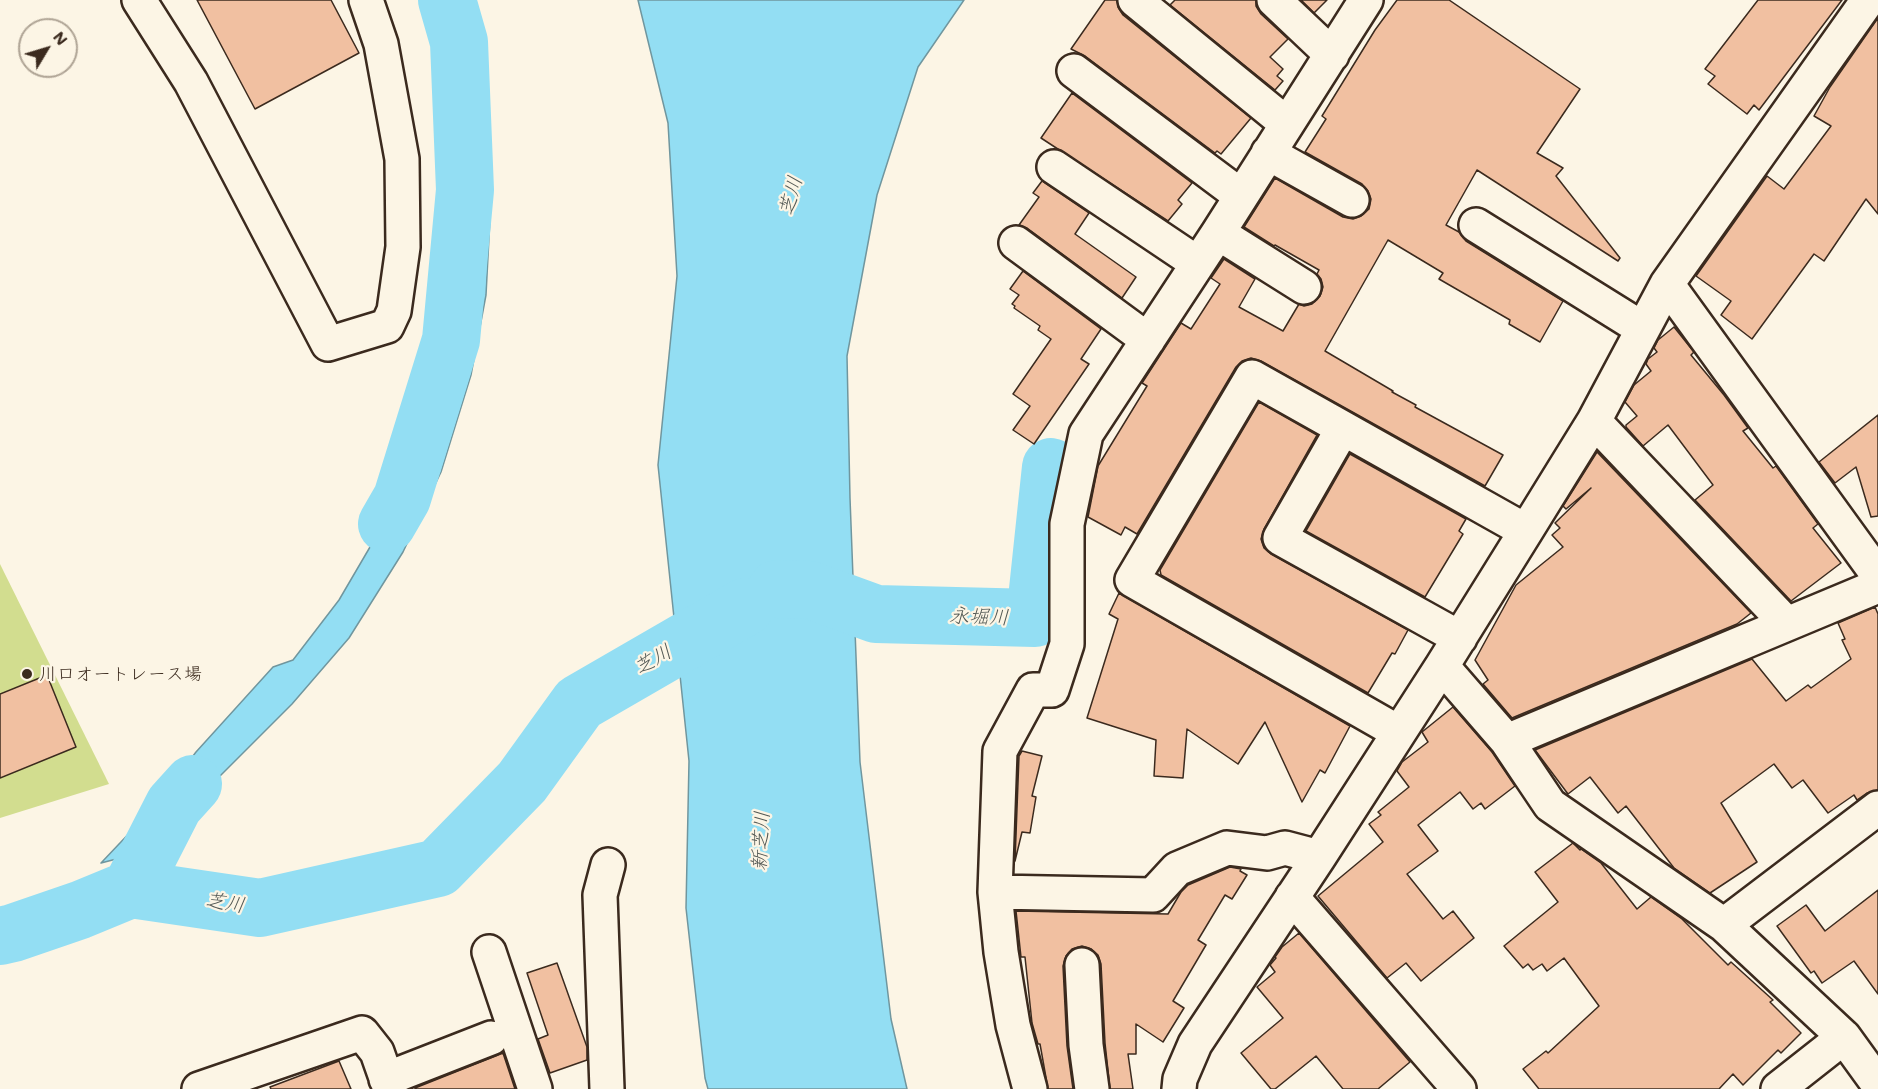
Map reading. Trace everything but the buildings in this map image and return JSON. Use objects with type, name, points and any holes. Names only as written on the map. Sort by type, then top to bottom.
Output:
[{"type":"street","points":[[139,0],[191,82],[328,344],[387,326],[394,311],[403,248],[402,159],[381,44],[366,0]]},
{"type":"street","points":[[1136,0],[1287,124]]},
{"type":"street","points":[[1274,0],[1332,55]]},
{"type":"street","points":[[1030,1089],[1014,1026],[1000,952],[995,892],[1000,751],[1034,690],[1052,690],[1067,644],[1067,524],[1086,435],[1366,0]]},
{"type":"street","points":[[1179,1089],[1180,1079],[1195,1044],[1460,638],[1593,421],[1667,284],[1868,0]]},
{"type":"street","points":[[1074,71],[1241,196]]},
{"type":"street","points":[[1268,153],[1352,200]]},
{"type":"street","points":[[1054,168],[1197,263]]},
{"type":"street","points":[[1476,225],[1643,329]]},
{"type":"street","points":[[1218,233],[1304,287]]},
{"type":"street","points":[[1016,243],[1148,340]]},
{"type":"street","points":[[1667,284],[1878,575]]},
{"type":"street","points":[[1398,732],[1132,580],[1252,377],[1526,531]]},
{"type":"street","points":[[1593,421],[1786,624]]},
{"type":"street","points":[[1343,428],[1280,538],[1460,638]]},
{"type":"street","points":[[1507,741],[1878,586]]},
{"type":"street","points":[[1442,666],[1507,741],[1550,805],[1724,925],[1844,1037],[1878,1084]]},
{"type":"street","points":[[1724,925],[1878,808]]},
{"type":"street","points":[[995,892],[1153,895],[1177,869],[1227,848],[1267,853],[1285,848],[1318,857]]},
{"type":"street","points":[[607,1089],[600,895],[608,865]]},
{"type":"street","points":[[1292,897],[1459,1089]]},
{"type":"street","points":[[489,952],[535,1089]]},
{"type":"street","points":[[1082,965],[1086,1045],[1092,1089]]},
{"type":"street","points":[[199,1089],[362,1033],[377,1052],[388,1084],[491,1038]]},
{"type":"street","points":[[1778,1089],[1844,1037]]},
{"type":"green space","name":"川口オートレース場","points":[[0,564],[109,784],[0,818]]},
{"type":"water","points":[[424,0],[457,0],[482,106],[491,199],[486,295],[471,375],[441,472],[403,552],[349,638],[292,704],[218,778],[182,842],[101,863],[155,806],[196,752],[273,667],[293,660],[339,600],[394,506],[422,440],[448,340],[461,265],[459,167],[447,75]]},
{"type":"water","name":"新芝川","points":[[638,0],[964,0],[918,67],[877,195],[847,356],[860,762],[891,1019],[907,1089],[708,1089],[705,1078],[686,908],[689,761],[658,465],[677,276],[668,123]]},
{"type":"waterway","points":[[387,524],[402,498],[451,340],[465,190],[459,42],[447,0]]},
{"type":"waterway","name":"永堀川","points":[[777,589],[810,590],[876,614],[1035,618],[1051,467]]},
{"type":"waterway","name":"芝川","points":[[0,936],[80,910],[131,889],[260,908],[438,868],[522,782],[579,703],[745,607]]},
{"type":"waterway","points":[[131,889],[174,805],[193,784]]},
{"type":"place","name":"川口オートレース場","points":[[27,674]]}]
